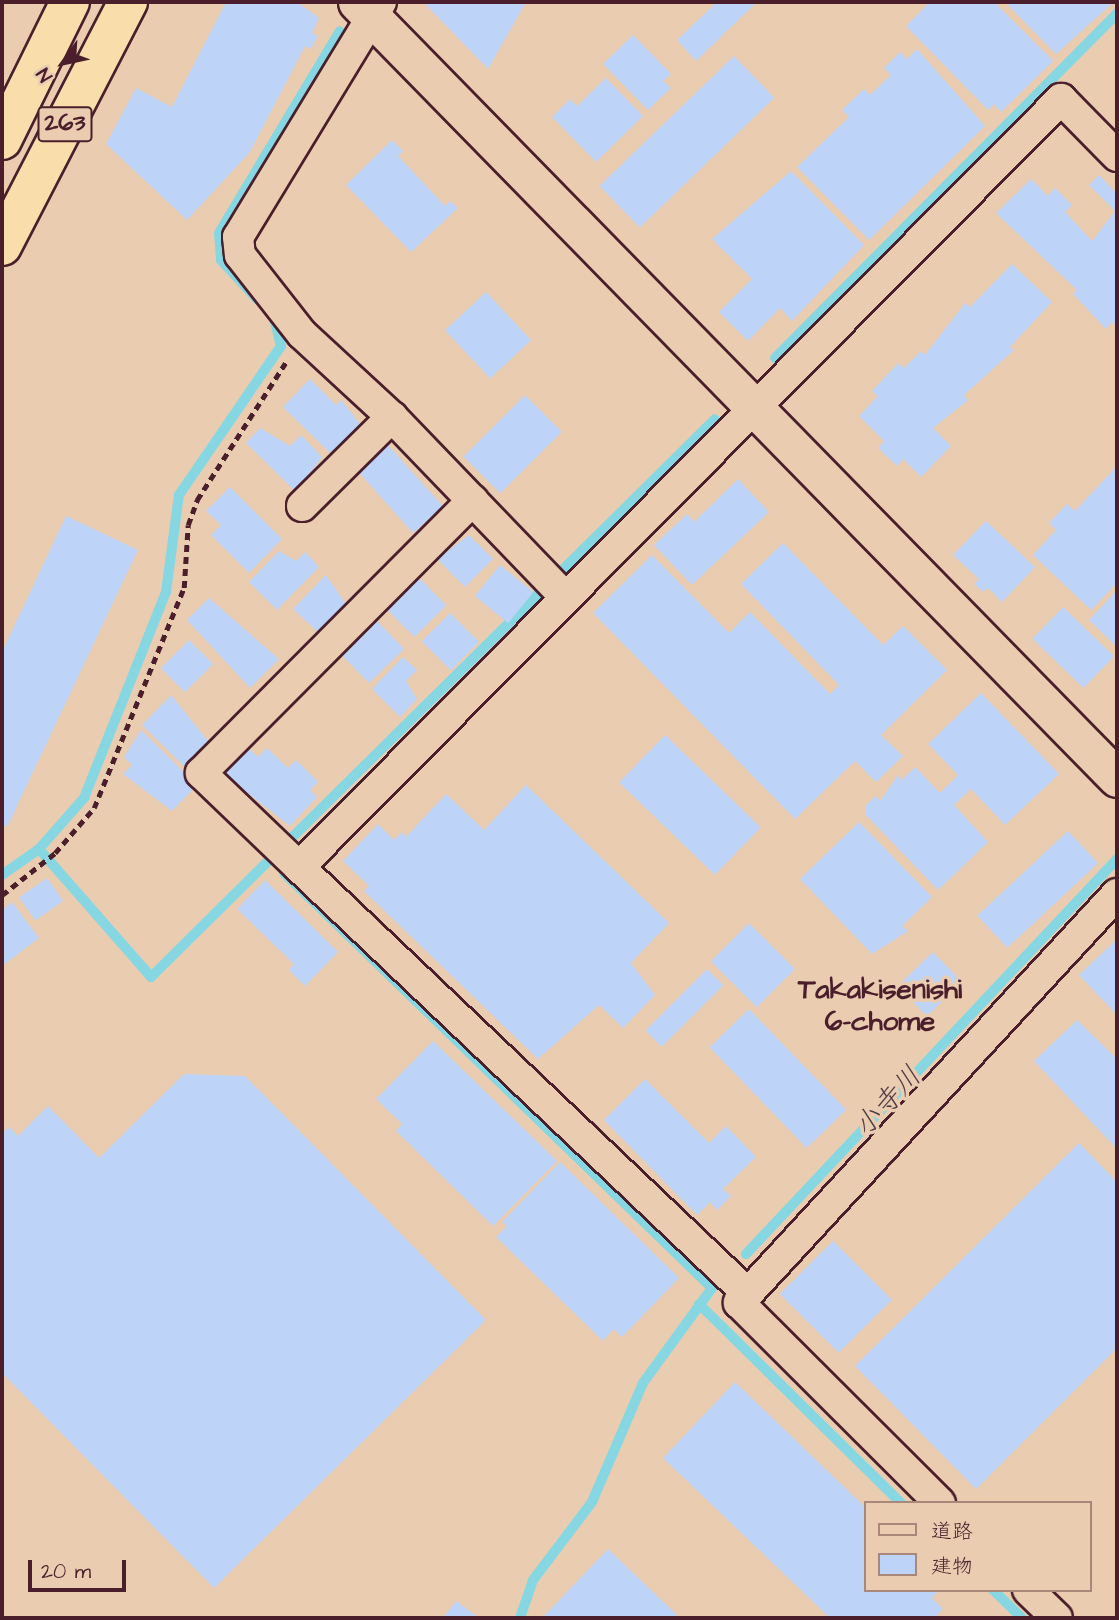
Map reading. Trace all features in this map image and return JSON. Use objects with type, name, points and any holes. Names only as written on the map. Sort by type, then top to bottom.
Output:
[{"type":"highway","name":"263","points":[[2,139],[70,2]]},
{"type":"highway","name":"263","points":[[2,246],[128,2]]},
{"type":"street","points":[[556,587],[392,416],[302,334],[240,255],[238,237],[371,6],[1117,778]]},
{"type":"street","points":[[286,855],[556,587],[758,409],[1061,99],[1117,156]]},
{"type":"street","points":[[302,506],[392,416]]},
{"type":"street","points":[[473,500],[201,773],[746,1292]]},
{"type":"street","points":[[938,1501],[739,1303],[746,1292],[1117,894]]},
{"type":"street","points":[[1030,1592],[1057,1618]]},
{"type":"path","points":[[2,895],[55,853],[94,808],[184,588],[188,525],[197,500],[302,334]]},
{"type":"building","points":[[226,2],[297,2],[319,18],[312,33],[318,36],[311,49],[305,46],[250,152],[187,220],[106,144],[136,88],[172,107]]},
{"type":"building","points":[[423,2],[526,2],[488,69]]},
{"type":"building","points":[[717,2],[757,2],[696,61],[677,40]]},
{"type":"building","points":[[930,2],[994,2],[1053,61],[1001,112],[994,104],[988,110],[906,26]]},
{"type":"building","points":[[1005,2],[1114,2],[1056,54]]},
{"type":"building","points":[[633,35],[671,74],[663,81],[671,88],[648,110],[603,64]]},
{"type":"building","points":[[917,49],[985,126],[869,240],[797,167],[849,117],[842,110],[864,89],[870,95],[891,75],[884,68],[900,52],[907,59]]},
{"type":"building","points":[[734,56],[774,98],[640,228],[599,186]]},
{"type":"building","points":[[606,78],[643,116],[596,162],[552,117],[570,99],[577,106]]},
{"type":"building","points":[[392,140],[403,151],[398,156],[445,206],[450,201],[458,208],[411,252],[346,185]]},
{"type":"building","points":[[791,171],[864,245],[792,321],[780,308],[748,341],[719,312],[752,279],[712,239]]},
{"type":"building","points":[[1099,175],[1117,194],[1117,327],[1112,322],[1106,329],[1073,294],[1077,290],[996,213],[1031,179],[1048,196],[1055,188],[1072,205],[1065,212],[1092,241],[1115,211],[1089,185]]},
{"type":"building","points":[[1012,264],[1052,302],[1010,347],[1014,350],[964,395],[968,400],[933,428],[951,446],[921,477],[903,459],[897,466],[878,448],[884,441],[859,416],[878,396],[872,391],[898,363],[904,368],[921,351],[925,355],[965,303],[970,307]]},
{"type":"building","points":[[486,292],[531,340],[490,378],[445,330]]},
{"type":"building","points":[[310,379],[336,405],[341,400],[361,425],[332,455],[283,407]]},
{"type":"building","points":[[525,395],[562,432],[500,493],[463,457]]},
{"type":"building","points":[[260,428],[290,446],[301,435],[322,457],[296,492],[246,443]]},
{"type":"building","points":[[386,443],[443,506],[413,533],[356,470]]},
{"type":"building","points":[[1117,466],[1117,583],[1091,610],[1033,555],[1056,530],[1049,523],[1067,504],[1075,511]]},
{"type":"building","points":[[738,479],[769,512],[692,585],[654,545],[687,514],[694,522]]},
{"type":"building","points":[[230,487],[282,539],[249,573],[211,535],[221,525],[206,511]]},
{"type":"building","points":[[66,516],[138,550],[8,825],[2,827],[2,652]]},
{"type":"building","points":[[986,521],[1035,567],[1002,602],[988,588],[983,592],[974,584],[979,579],[953,555]]},
{"type":"building","points":[[469,535],[493,559],[465,587],[437,559]]},
{"type":"building","points":[[783,543],[883,645],[903,626],[947,670],[881,735],[903,756],[876,782],[855,761],[795,819],[593,613],[652,555],[729,633],[750,612],[830,694],[839,685],[741,584]]},
{"type":"building","points":[[279,551],[296,561],[305,552],[319,567],[277,610],[249,582]]},
{"type":"building","points":[[500,565],[533,592],[508,623],[475,596]]},
{"type":"building","points":[[326,575],[348,607],[321,635],[293,609]]},
{"type":"building","points":[[418,577],[446,605],[414,637],[386,609]]},
{"type":"building","points":[[1117,590],[1117,647],[1089,620]]},
{"type":"building","points":[[209,598],[279,659],[250,688],[187,620]]},
{"type":"building","points":[[1063,607],[1114,656],[1084,688],[1032,639]]},
{"type":"building","points":[[450,613],[479,642],[451,670],[422,641]]},
{"type":"building","points":[[377,621],[404,649],[369,683],[342,655]]},
{"type":"building","points":[[189,640],[213,664],[185,692],[161,668]]},
{"type":"building","points":[[403,657],[417,670],[406,681],[417,699],[400,717],[372,689]]},
{"type":"building","points":[[981,693],[1059,774],[1005,825],[971,789],[954,805],[988,842],[938,890],[866,815],[866,805],[876,796],[880,801],[898,775],[902,780],[915,767],[940,793],[958,775],[928,744]]},
{"type":"building","points":[[171,695],[212,746],[188,770],[142,725]]},
{"type":"building","points":[[141,730],[197,785],[172,811],[123,774],[132,765],[124,757]]},
{"type":"building","points":[[665,735],[761,827],[715,875],[619,782]]},
{"type":"building","points":[[247,747],[258,757],[267,748],[288,768],[296,760],[318,782],[310,790],[317,797],[290,826],[222,773]]},
{"type":"building","points":[[526,785],[669,923],[631,963],[655,995],[623,1028],[599,1005],[538,1059],[364,891],[369,886],[343,861],[378,824],[394,840],[402,832],[406,837],[446,794],[484,830]]},
{"type":"building","points":[[859,822],[932,897],[902,926],[908,931],[872,954],[800,879]]},
{"type":"building","points":[[1068,831],[1098,863],[1007,948],[977,916]]},
{"type":"building","points":[[47,878],[63,901],[35,920],[19,898]]},
{"type":"building","points":[[265,880],[338,952],[305,986],[289,970],[294,964],[237,909]]},
{"type":"building","points":[[12,902],[39,938],[2,966],[2,910]]},
{"type":"building","points":[[749,923],[795,969],[757,1007],[711,961]]},
{"type":"building","points":[[1117,939],[1117,1015],[1079,975]]},
{"type":"building","points":[[933,952],[962,982],[927,1016],[898,986]]},
{"type":"building","points":[[707,969],[723,985],[662,1047],[645,1031]]},
{"type":"building","points":[[749,1009],[846,1110],[807,1148],[709,1047]]},
{"type":"building","points":[[1077,1020],[1117,1059],[1115,1147],[1034,1061]]},
{"type":"building","points":[[433,1041],[557,1161],[493,1226],[396,1131],[402,1124],[376,1099]]},
{"type":"building","points":[[184,1074],[245,1076],[486,1320],[214,1588],[2,1373],[2,1133],[9,1127],[18,1136],[48,1106],[99,1158]]},
{"type":"building","points":[[645,1079],[709,1143],[726,1126],[756,1157],[723,1189],[731,1196],[717,1210],[710,1202],[697,1215],[604,1120]]},
{"type":"building","points":[[1079,1143],[1117,1182],[1117,1348],[976,1489],[855,1366]]},
{"type":"building","points":[[560,1162],[679,1278],[622,1337],[614,1329],[603,1341],[496,1237],[507,1226],[502,1222]]},
{"type":"building","points":[[833,1241],[892,1300],[839,1353],[780,1294]]},
{"type":"building","points":[[735,1382],[864,1506],[864,1592],[937,1592],[932,1598],[943,1609],[934,1618],[830,1618],[663,1458]]},
{"type":"building","points":[[608,1549],[680,1618],[542,1618]]},
{"type":"building","points":[[456,1601],[479,1618],[443,1618]]},
{"type":"waterway","points":[[775,358],[1117,14]]},
{"type":"waterway","points":[[257,299],[221,260],[219,233],[340,31]]},
{"type":"waterway","points":[[2,875],[39,849],[84,798],[166,592],[179,495],[281,346],[274,318]]},
{"type":"waterway","points":[[39,849],[151,977],[715,419]]},
{"type":"waterway","name":"小寺川","points":[[746,1254],[1117,859]]},
{"type":"waterway","points":[[284,873],[712,1288],[643,1383],[592,1502],[533,1580],[520,1618]]},
{"type":"waterway","points":[[699,1304],[899,1501]]},
{"type":"waterway","points":[[995,1592],[1022,1618]]},
{"type":"district","name":"Takakisenishi 6-chome","points":[[880,1006]]}]
